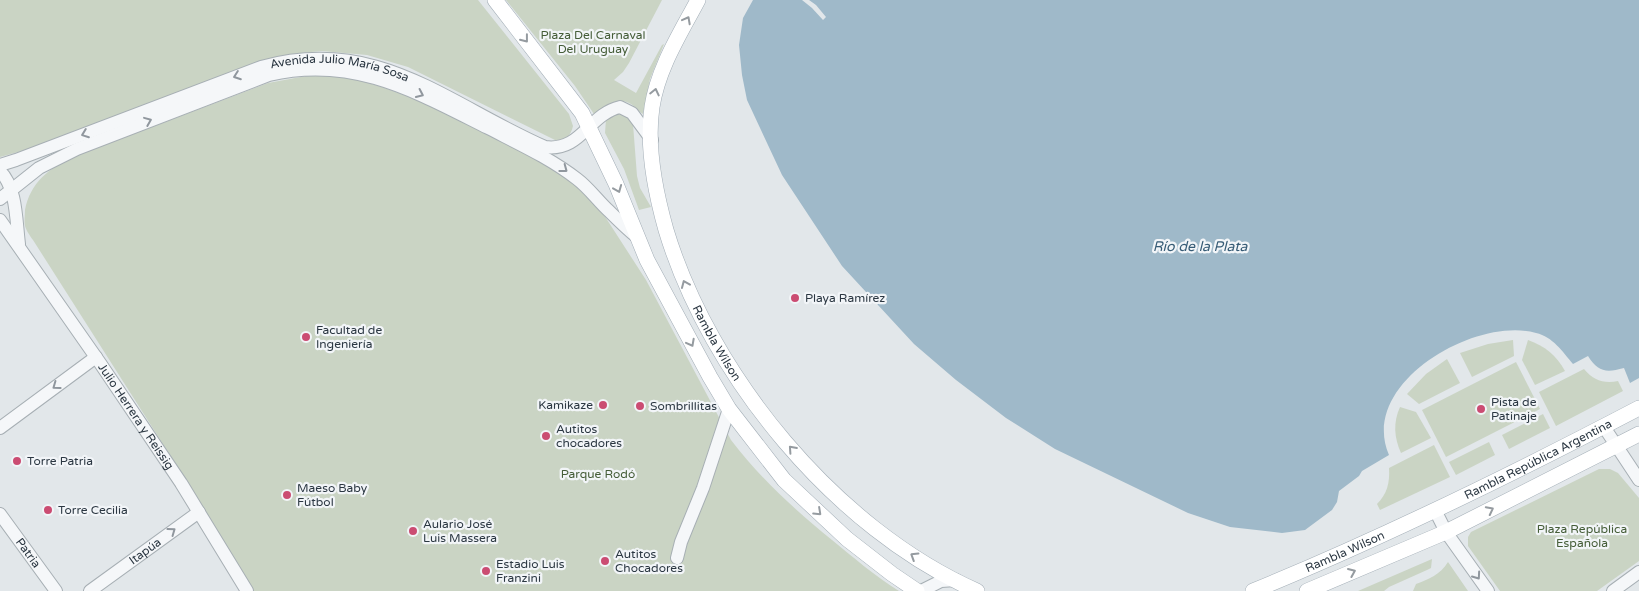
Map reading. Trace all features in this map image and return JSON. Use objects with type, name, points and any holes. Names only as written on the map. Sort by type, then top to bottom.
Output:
[{"type":"main road","name":"Rambla Wilson","points":[[495,0],[570,95],[589,126],[616,184],[647,260],[729,409],[784,480],[847,539],[917,591]]},
{"type":"main road","name":"Rambla Wilson","points":[[698,0],[659,78],[652,109],[652,140],[656,189],[660,211],[677,264],[696,310],[730,368],[773,427],[816,475],[875,528],[908,552],[977,591]]},
{"type":"main road","name":"Rambla República Argentina","points":[[1435,510],[1639,408]]},
{"type":"main road","name":"Rambla República Argentina","points":[[1446,532],[1639,434]]},
{"type":"main road","name":"Rambla Wilson","points":[[1253,591],[1300,572],[1435,510]]},
{"type":"main road","name":"Rambla Wilson","points":[[1308,591],[1446,532]]},
{"type":"street","name":"Avenida Julio María Sosa","points":[[0,165],[260,67],[304,58],[359,63],[399,74],[425,85],[545,147],[555,148],[563,146],[576,139],[606,111],[620,106],[632,113],[652,140]]},
{"type":"street","name":"Avenida Julio María Sosa","points":[[0,199],[39,168],[77,149],[269,75],[311,68],[360,73],[381,78],[418,93],[547,157],[580,181],[637,237]]},
{"type":"street","name":"Julio Herrera y Reissig","points":[[0,171],[8,180],[12,190],[19,247]]},
{"type":"street","name":"Julio Herrera y Reissig","points":[[0,220],[96,357],[199,512],[247,591]]},
{"type":"street","points":[[0,428],[96,357]]},
{"type":"street","points":[[677,558],[729,409]]},
{"type":"street","points":[[1604,427],[1639,480]]},
{"type":"street","points":[[1435,510],[1446,532],[1488,591]]},
{"type":"street","name":"Itapúa","points":[[90,591],[199,512]]},
{"type":"street","name":"Patria","points":[[0,514],[56,591]]},
{"type":"street","points":[[1614,591],[1639,572]]},
{"type":"street","points":[[921,591],[941,581],[956,580]]},
{"type":"green space","points":[[0,0],[478,0],[569,114],[573,126],[571,133],[567,137],[562,140],[555,140],[408,67],[367,55],[322,51],[279,57],[250,65],[29,149],[0,157]]},
{"type":"green space","name":"Plaza Del Carnaval Del Uruguay","points":[[506,0],[662,0],[629,63],[614,80],[636,93],[664,44],[650,79],[643,114],[631,104],[621,101],[612,103],[594,114],[575,86]]},
{"type":"green space","name":"Parque Rodó","points":[[317,74],[338,74],[418,100],[548,162],[572,180],[604,215],[646,280],[731,440],[791,505],[818,529],[899,591],[252,591],[203,507],[28,233],[25,224],[25,210],[36,184],[49,171],[73,157],[268,83]]},
{"type":"green space","points":[[618,112],[625,113],[633,124],[637,176],[640,188],[651,207],[639,210],[624,169],[605,133],[606,119]]},
{"type":"green space","points":[[1513,340],[1514,356],[1472,377],[1460,353],[1488,344]]},
{"type":"green space","points":[[1528,340],[1550,352],[1565,371],[1535,385],[1522,360]]},
{"type":"green space","points":[[1447,359],[1460,383],[1419,404],[1407,394],[1426,374]]},
{"type":"green space","name":"Pista de Patinaje","points":[[1516,362],[1540,409],[1446,457],[1422,410]]},
{"type":"green space","points":[[1584,369],[1591,376],[1599,380],[1608,382],[1618,381],[1623,391],[1556,426],[1539,392]]},
{"type":"green space","points":[[1400,407],[1416,412],[1431,438],[1401,453],[1395,430],[1396,418]]},
{"type":"green space","points":[[1543,414],[1550,428],[1509,449],[1502,435]]},
{"type":"green space","points":[[1489,442],[1495,455],[1456,475],[1449,462]]},
{"type":"green space","points":[[1434,445],[1450,477],[1380,510],[1377,504],[1387,488],[1389,468]]},
{"type":"green space","name":"Plaza República Española","points":[[1599,469],[1610,469],[1618,473],[1639,498],[1639,561],[1597,591],[1500,591],[1468,546],[1468,537],[1471,532]]},
{"type":"green space","points":[[1432,559],[1431,568],[1384,591],[1358,591]]},
{"type":"green space","points":[[1448,562],[1468,591],[1413,591],[1416,584],[1438,573]]},
{"type":"water","name":"Río de la Plata","points":[[753,0],[802,0],[823,20],[826,17],[809,0],[1639,0],[1639,378],[1630,383],[1624,368],[1603,370],[1595,365],[1588,356],[1573,364],[1552,341],[1536,333],[1511,330],[1483,335],[1455,345],[1428,361],[1406,381],[1390,404],[1384,429],[1389,455],[1362,471],[1359,476],[1339,491],[1337,502],[1332,510],[1305,530],[1282,533],[1230,527],[1188,513],[1055,449],[1006,418],[956,380],[914,344],[842,266],[782,175],[747,100],[739,45],[743,18]]},
{"type":"place","name":"Playa Ramírez","points":[[795,298]]},
{"type":"place","name":"Facultad de Ingeniería","points":[[306,337]]},
{"type":"place","name":"Kamikaze","points":[[603,405]]},
{"type":"place","name":"Sombrillitas","points":[[640,406]]},
{"type":"place","name":"Pista de Patinaje","points":[[1481,409]]},
{"type":"place","name":"Autitos chocadores","points":[[546,436]]},
{"type":"place","name":"Torre Patria","points":[[17,461]]},
{"type":"place","name":"Maeso Baby Fútbol","points":[[287,495]]},
{"type":"place","name":"Torre Cecilia","points":[[48,510]]},
{"type":"place","name":"Aulario José Luis Massera","points":[[413,531]]},
{"type":"place","name":"Autitos Chocadores","points":[[605,561]]},
{"type":"place","name":"Estadio Luis Franzini","points":[[486,571]]}]
